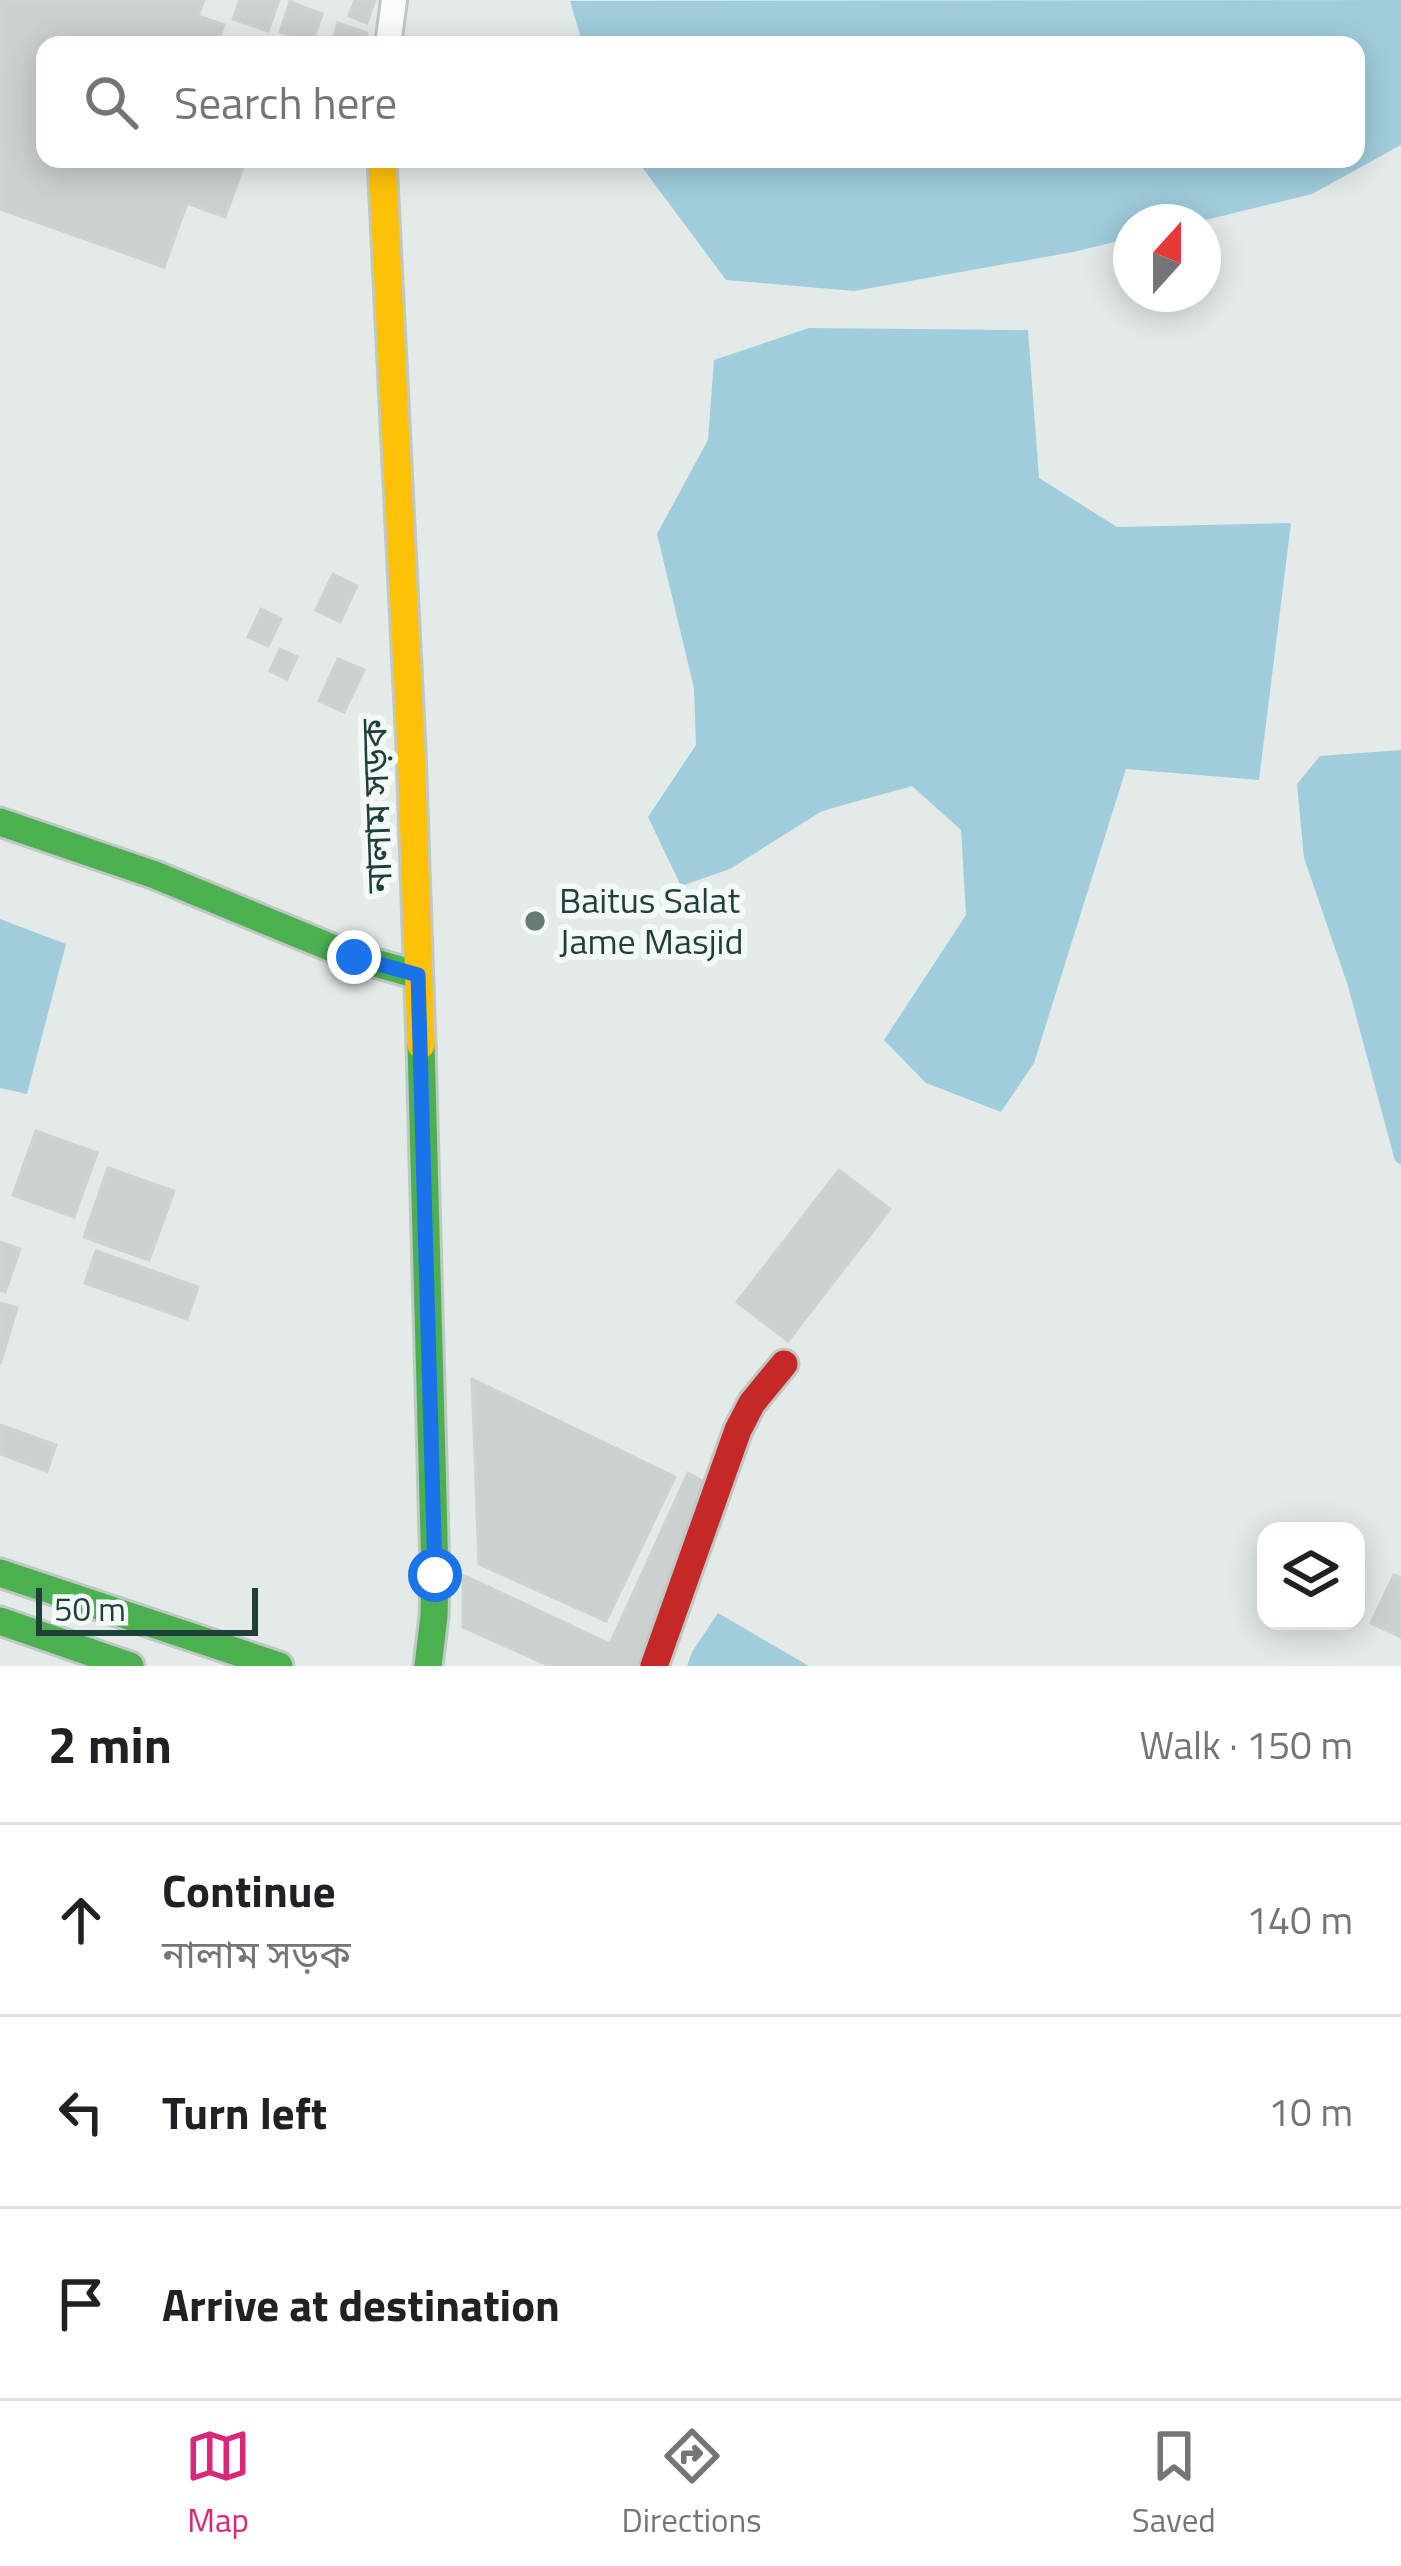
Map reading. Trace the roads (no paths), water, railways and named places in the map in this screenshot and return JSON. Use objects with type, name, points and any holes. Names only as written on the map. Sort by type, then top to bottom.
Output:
[{"type":"main road","name":"নালাম সড়ক","points":[[382,168],[418,975],[435,1575],[428,1666]]},
{"type":"main road","points":[[0,821],[155,875],[354,957],[418,975]]},
{"type":"main road","points":[[654,1666],[738,1430],[752,1403],[784,1364]]},
{"type":"main road","points":[[0,1574],[279,1666]]},
{"type":"main road","points":[[0,1621],[130,1666]]},
{"type":"street","points":[[389,36],[394,0]]},
{"type":"water","points":[[1401,0],[1401,145],[1365,165],[1365,36],[580,36],[570,1]]},
{"type":"water","points":[[643,168],[1359,168],[1312,194],[1221,216],[1221,204],[1113,204],[1113,242],[854,291],[726,280]]},
{"type":"water","points":[[809,328],[1028,330],[1039,478],[1117,527],[1291,523],[1259,780],[1126,769],[1034,1063],[1001,1112],[926,1083],[884,1040],[966,915],[961,830],[912,786],[822,811],[730,869],[681,886],[648,817],[696,745],[694,688],[657,534],[708,440],[714,360]]},
{"type":"water","points":[[1401,750],[1401,1165],[1395,1161],[1348,986],[1304,858],[1297,784],[1320,756]]},
{"type":"water","points":[[0,919],[66,944],[27,1094],[0,1088]]},
{"type":"water","points":[[718,1613],[809,1666],[687,1666]]},
{"type":"place","name":"Baitus Salat Jame Masjid","points":[[535,921]]}]
